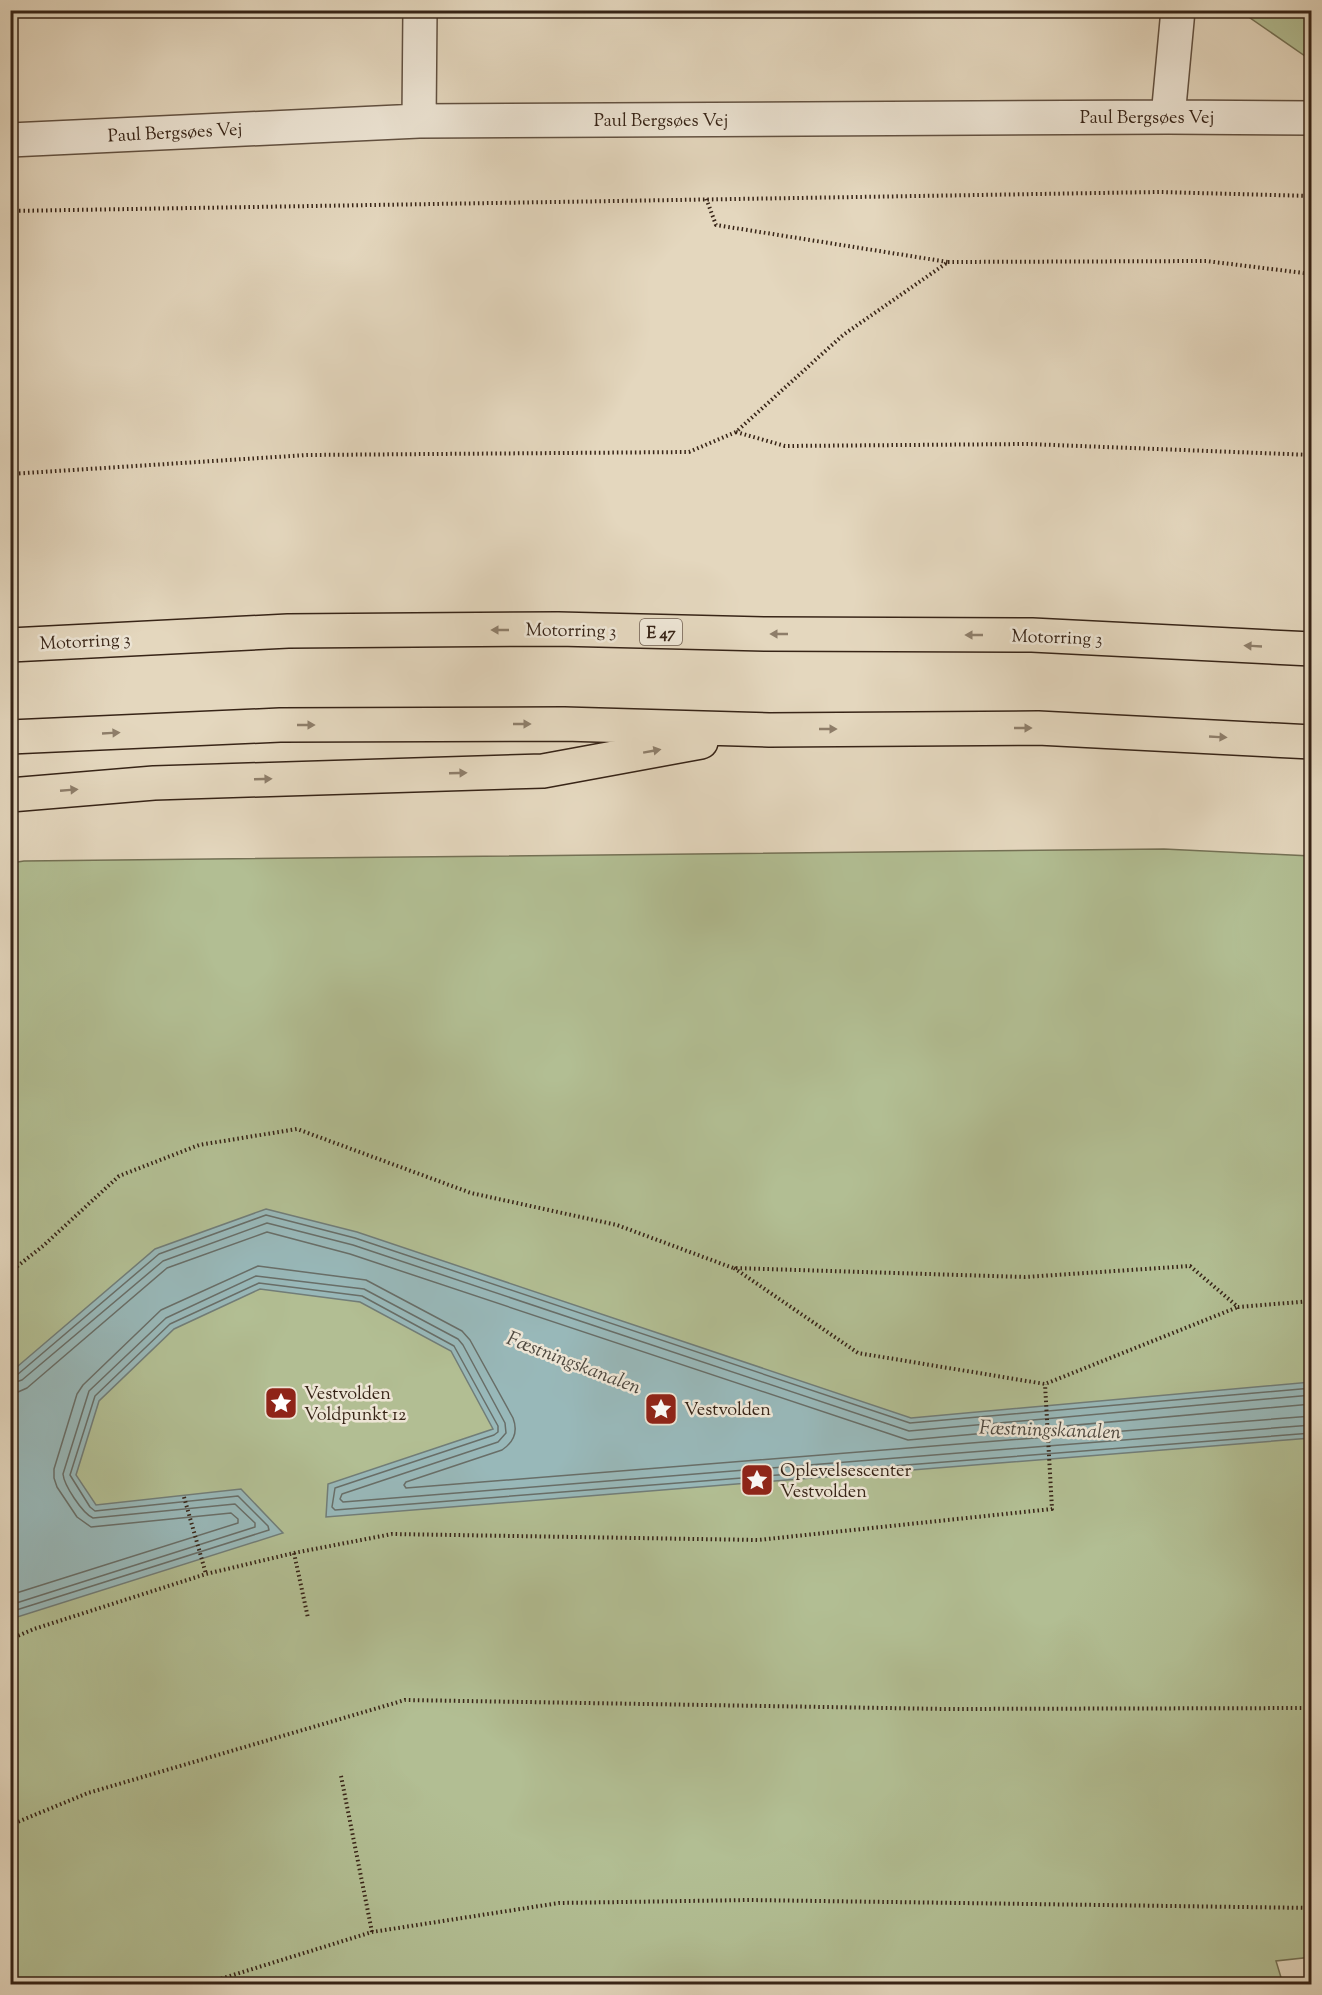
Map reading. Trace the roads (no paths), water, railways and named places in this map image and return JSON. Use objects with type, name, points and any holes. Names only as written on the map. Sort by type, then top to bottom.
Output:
[{"type":"highway","name":"Motorring 3","points":[[10,645],[288,631],[558,629],[778,634],[1032,635],[1311,649]]},
{"type":"highway","points":[[10,737],[280,724],[564,724],[769,730],[1038,728],[1311,742]]},
{"type":"highway","points":[[10,795],[154,783],[543,771],[769,730]]},
{"type":"street","points":[[419,121],[420,10]]},
{"type":"street","points":[[1168,117],[1178,10]]},
{"type":"street","name":"Paul Bergsøes Vej","points":[[10,140],[419,121],[1311,118]]},
{"type":"water","name":"Fæstningskanalen","points":[[266,1209],[357,1232],[911,1418],[1311,1382],[1311,1438],[326,1517],[328,1484],[493,1429],[451,1351],[360,1302],[260,1289],[174,1329],[99,1401],[76,1475],[96,1505],[241,1489],[283,1533],[11,1619],[11,1372],[155,1249]]},
{"type":"place","name":"Vestvolden Voldpunkt 12","points":[[281,1403]]},
{"type":"place","name":"Vestvolden","points":[[661,1409]]},
{"type":"place","name":"Oplevelsescenter Vestvolden","points":[[757,1480]]}]
